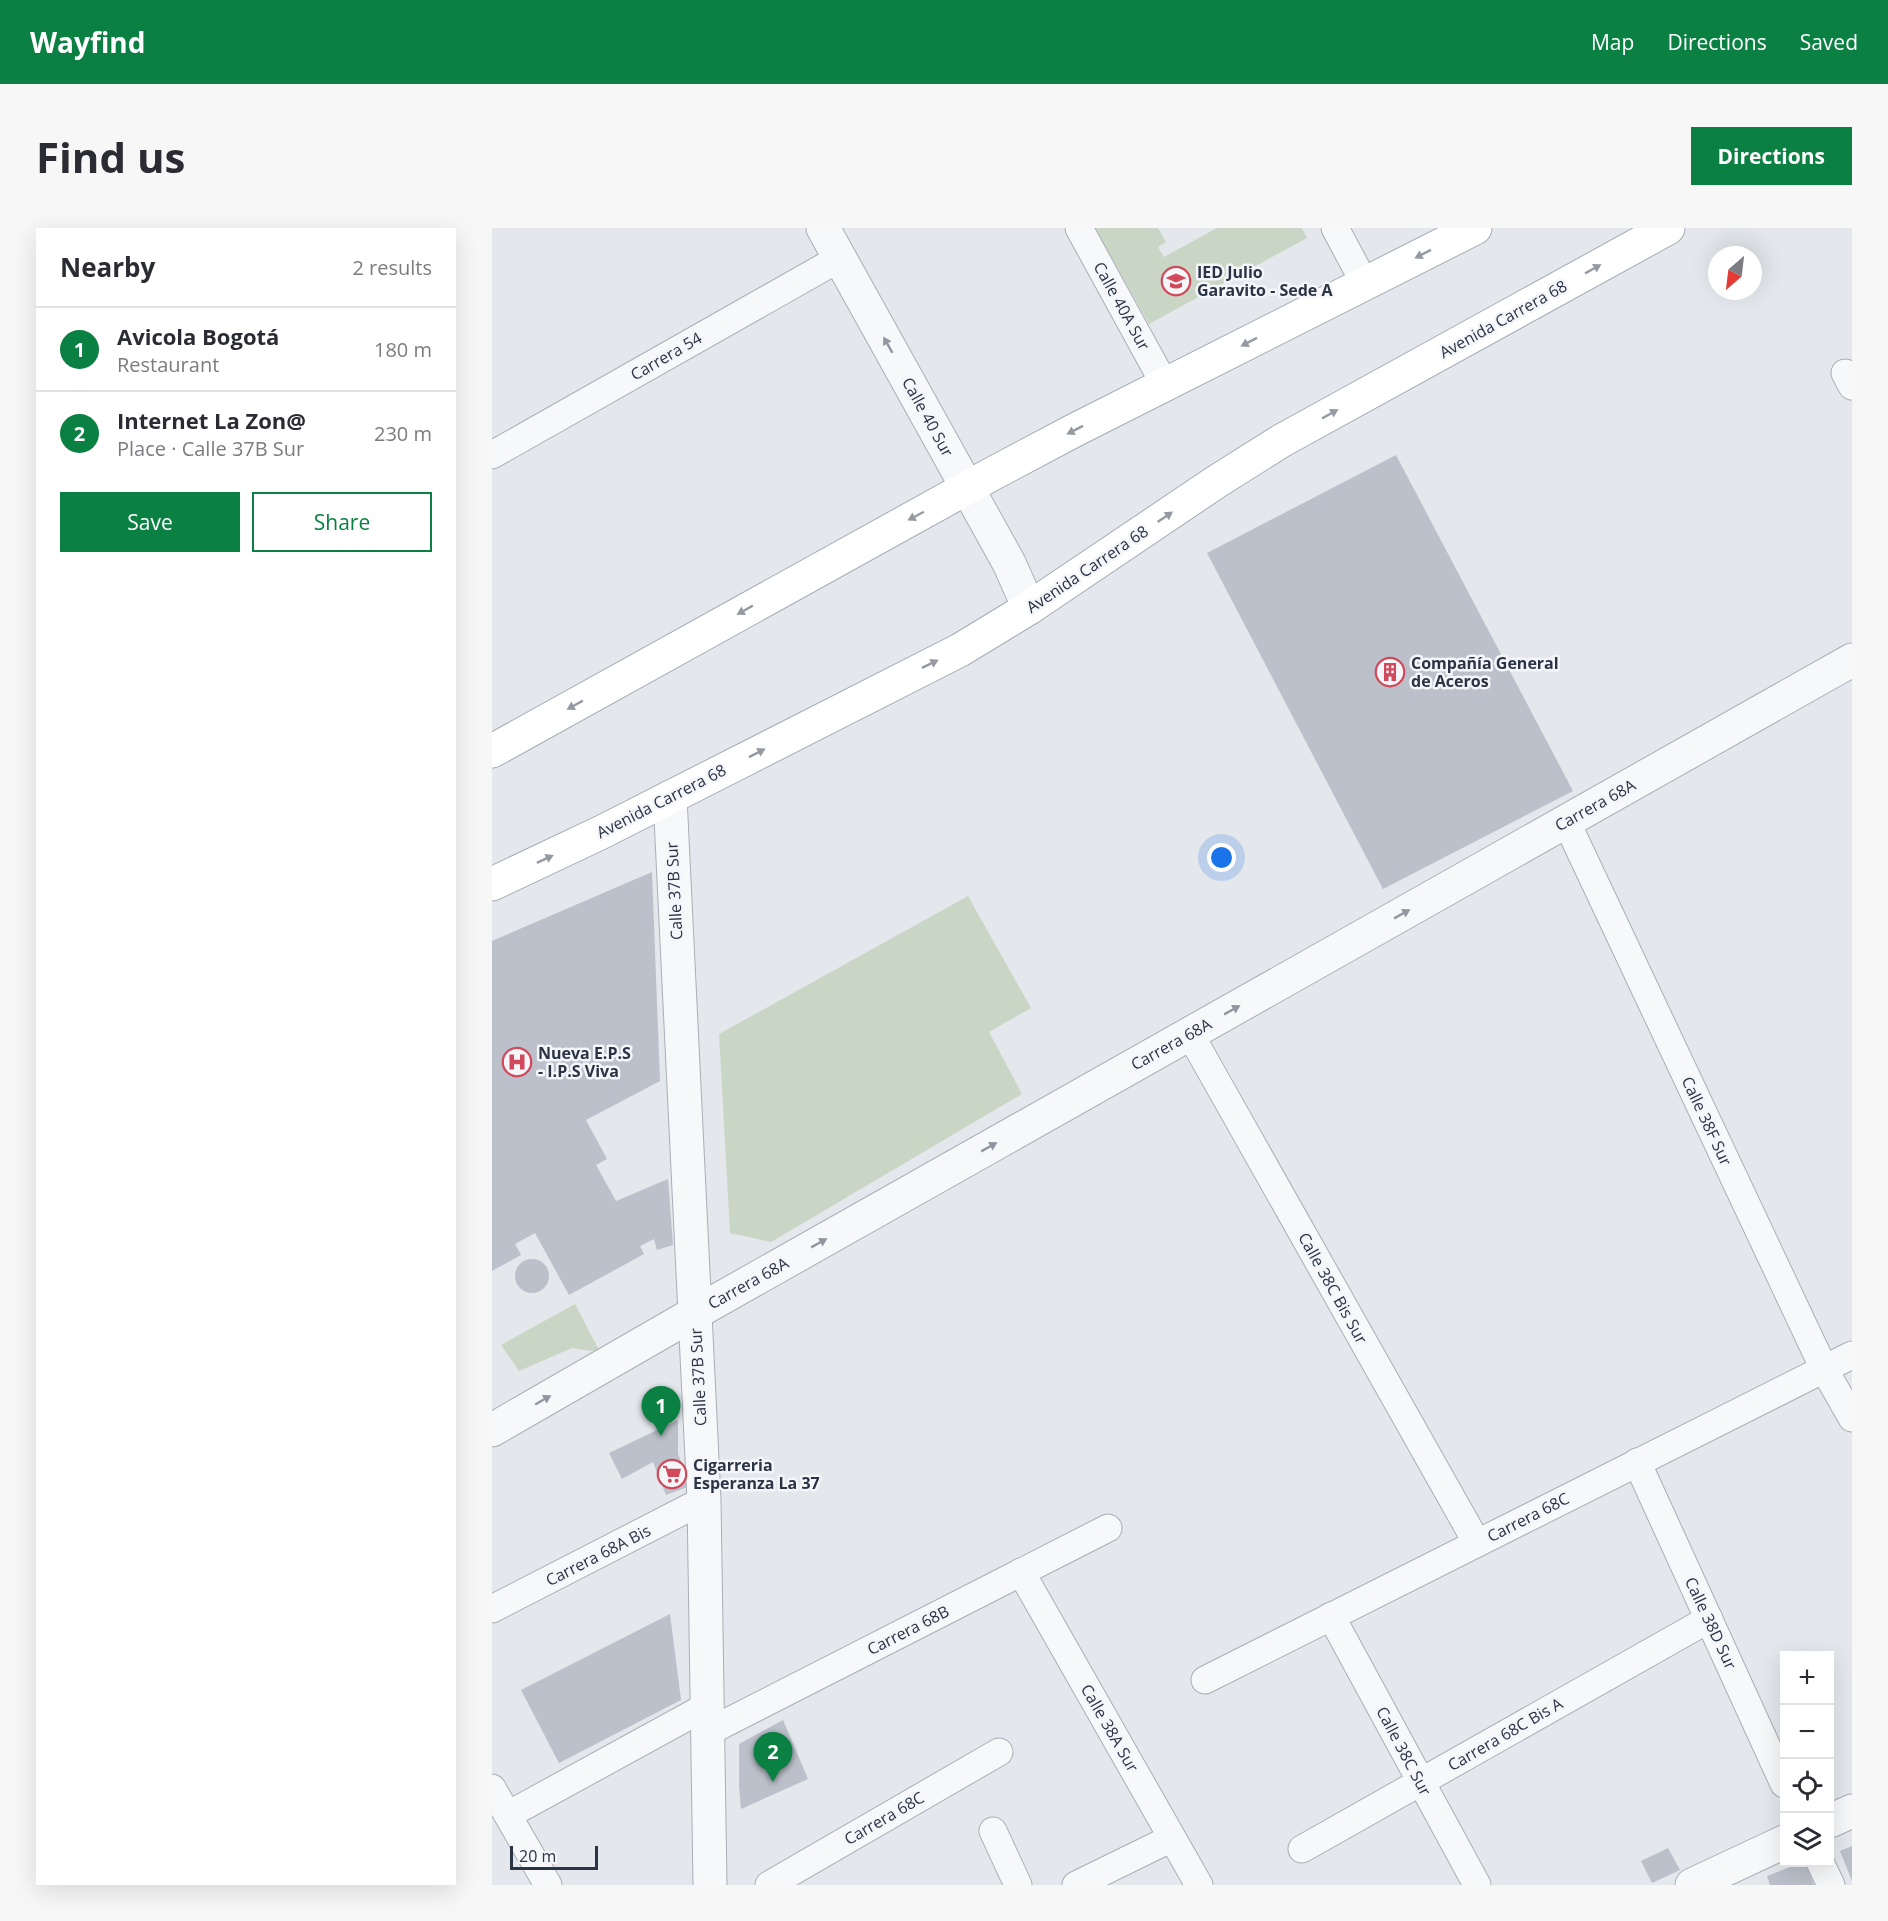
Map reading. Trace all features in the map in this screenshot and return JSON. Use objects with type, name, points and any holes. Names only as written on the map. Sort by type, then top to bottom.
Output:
[{"type":"main road","points":[[492,752],[1073,431],[1475,228]]},
{"type":"main road","name":"Avenida Carrera 68","points":[[492,884],[960,650],[1029,608],[1281,441],[1668,228]]},
{"type":"street","name":"Calle 40 Sur","points":[[823,228],[1009,563],[1029,608]]},
{"type":"street","name":"Calle 40A Sur","points":[[1079,228],[1165,385]]},
{"type":"street","points":[[1335,228],[1365,284]]},
{"type":"street","name":"Carrera 54","points":[[492,455],[840,258]]},
{"type":"street","name":"Carrera 68A","points":[[492,1430],[1852,660]]},
{"type":"street","name":"Calle 37B Sur","points":[[670,797],[704,1500],[710,1885]]},
{"type":"street","name":"Calle 38F Sur","points":[[1566,821],[1824,1369],[1852,1418]]},
{"type":"street","name":"Calle 38C Bis Sur","points":[[1190,1034],[1477,1543]]},
{"type":"street","name":"Carrera 68C","points":[[1205,1680],[1852,1355]]},
{"type":"street","name":"Calle 38D Sur","points":[[1637,1462],[1780,1773]]},
{"type":"street","name":"Carrera 68A Bis","points":[[492,1609],[704,1500]]},
{"type":"street","name":"Carrera 68B","points":[[508,1815],[1021,1572],[1108,1528]]},
{"type":"street","name":"Calle 38A Sur","points":[[1021,1572],[1199,1885]]},
{"type":"street","name":"Calle 38C Sur","points":[[1331,1616],[1477,1885]]},
{"type":"street","name":"Carrera 68C Bis A","points":[[1302,1849],[1709,1619]]},
{"type":"street","name":"Carrera 68C","points":[[769,1885],[999,1752]]},
{"type":"street","points":[[492,1788],[548,1885]]},
{"type":"street","points":[[1834,1819],[1852,1811]]},
{"type":"street","points":[[993,1831],[1018,1885]]},
{"type":"street","points":[[1076,1885],[1172,1838]]},
{"type":"street","points":[[1692,1885],[1780,1844]]},
{"type":"street","points":[[1823,1867],[1831,1885]]},
{"type":"green space","name":"IED Julio Garavito - Sede A","points":[[1095,228],[1158,228],[1166,242],[1158,247],[1164,257],[1217,228],[1302,228],[1307,238],[1149,324]]},
{"type":"green space","points":[[968,896],[1031,1008],[989,1032],[1022,1094],[771,1242],[730,1233],[719,1034]]},
{"type":"green space","points":[[575,1304],[600,1352],[572,1348],[519,1371],[501,1345]]},
{"type":"building","name":"Compañía General de Aceros","points":[[1396,455],[1573,791],[1383,889],[1207,553]]},
{"type":"building","points":[[652,872],[660,1081],[586,1120],[607,1159],[596,1165],[616,1201],[668,1179],[673,1245],[657,1250],[654,1239],[640,1246],[644,1254],[569,1295],[535,1233],[515,1244],[521,1255],[492,1271],[492,941]]},
{"type":"building","points":[[532,1259],[544,1264],[549,1276],[544,1288],[532,1293],[520,1288],[515,1276],[520,1264]]},
{"type":"building","points":[[678,1420],[678,1454],[690,1486],[666,1495],[653,1462],[622,1479],[609,1453]]},
{"type":"building","points":[[670,1614],[681,1700],[559,1763],[521,1690]]},
{"type":"building","points":[[783,1720],[808,1779],[741,1809],[739,1744]]},
{"type":"building","points":[[1852,1846],[1852,1881],[1840,1851]]},
{"type":"building","points":[[1668,1848],[1680,1870],[1652,1883],[1641,1861]]},
{"type":"building","points":[[1790,1867],[1807,1867],[1814,1885],[1770,1885],[1767,1876]]},
{"type":"place","name":"IED Julio Garavito - Sede A","points":[[1176,281]]},
{"type":"place","name":"Compañía General de Aceros","points":[[1390,672]]},
{"type":"place","name":"Nueva E.P.S - I.P.S Viva","points":[[517,1062]]},
{"type":"place","name":"Avicola Bogotá","points":[[661,1436]]},
{"type":"place","name":"Cigarreria Esperanza La 37","points":[[672,1474]]},
{"type":"place","name":"Internet La Zon@","points":[[773,1782]]}]
